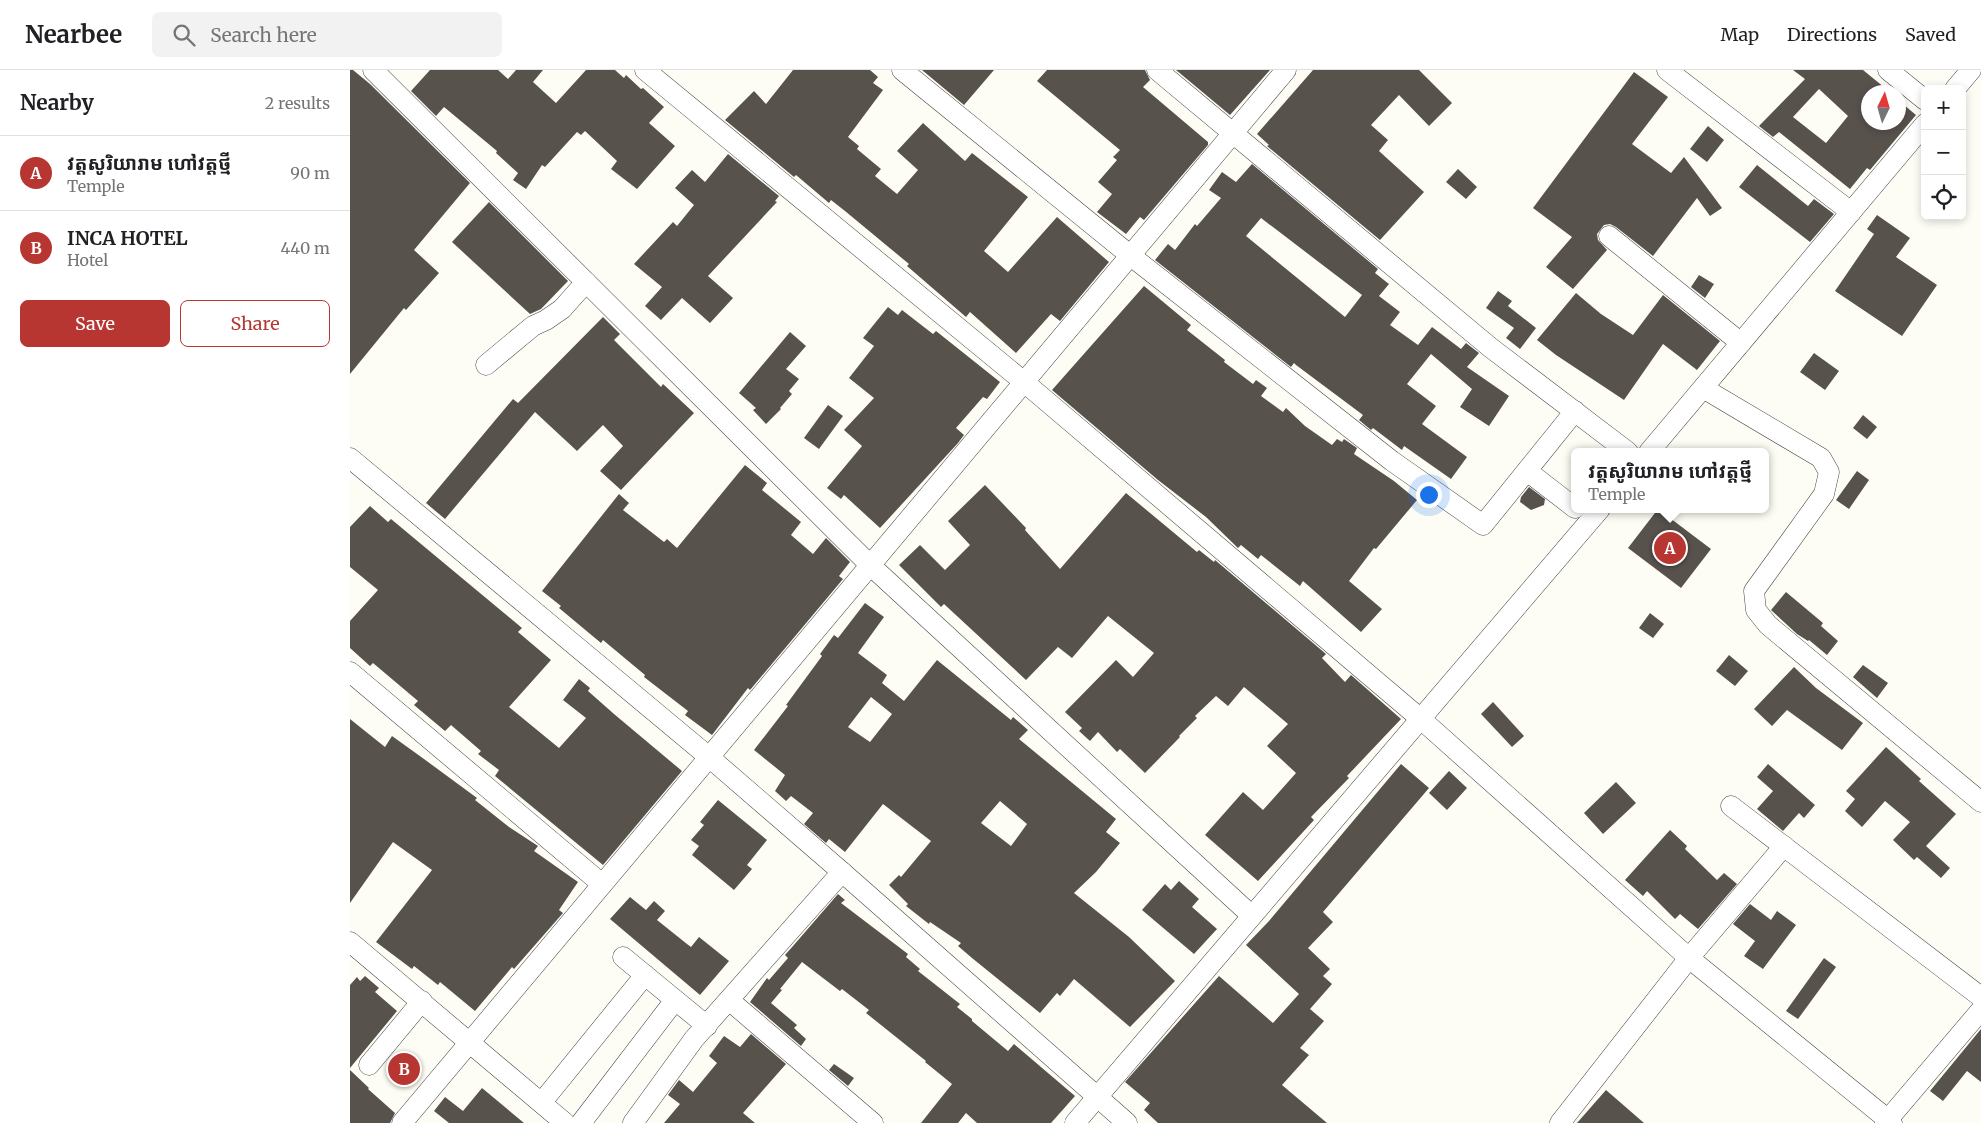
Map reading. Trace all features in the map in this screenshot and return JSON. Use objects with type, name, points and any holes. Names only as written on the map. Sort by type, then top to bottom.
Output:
[{"type":"street","points":[[373,70],[870,565],[1251,915]]},
{"type":"street","points":[[645,70],[1024,382],[1422,720],[1689,958],[1888,1122],[1981,1010]]},
{"type":"street","points":[[902,70],[1131,256],[1392,461],[1484,525],[1575,411]]},
{"type":"street","points":[[1157,70],[1463,325],[1623,448]]},
{"type":"street","points":[[402,1123],[1286,70]]},
{"type":"street","points":[[1667,70],[1851,212]]},
{"type":"street","points":[[1888,70],[1921,97]]},
{"type":"street","points":[[1958,85],[1971,70]]},
{"type":"street","points":[[1652,448],[1921,129]]},
{"type":"street","points":[[1609,236],[1741,343]]},
{"type":"street","points":[[486,365],[533,326],[562,309],[586,282]]},
{"type":"street","points":[[1703,388],[1821,458],[1829,472],[1824,494],[1754,592],[1756,610],[1768,625],[1981,802]]},
{"type":"street","points":[[350,458],[709,758],[842,872],[1127,1123]]},
{"type":"street","points":[[1527,471],[1571,502]]},
{"type":"street","points":[[1076,1123],[1251,915],[1422,720],[1585,513]]},
{"type":"street","points":[[350,672],[602,884]]},
{"type":"street","points":[[1731,806],[1981,997]]},
{"type":"street","points":[[1560,1123],[1689,958],[1784,846]]},
{"type":"street","points":[[633,1123],[694,1039],[842,872]]},
{"type":"street","points":[[350,942],[470,1041],[565,1123]]},
{"type":"street","points":[[623,957],[707,1026]]},
{"type":"street","points":[[542,1102],[646,975]]},
{"type":"street","points":[[581,1123],[675,1000]]},
{"type":"street","points":[[729,1000],[873,1123]]},
{"type":"street","points":[[370,1065],[422,1001]]},
{"type":"building","points":[[350,70],[353,70],[370,84],[470,183],[414,250],[439,273],[406,310],[404,308],[350,374]]},
{"type":"building","points":[[430,70],[498,70],[508,79],[516,70],[543,70],[533,82],[556,103],[586,70],[615,70],[624,78],[626,75],[664,107],[649,123],[675,146],[637,189],[611,169],[617,161],[585,131],[581,135],[577,132],[545,167],[542,165],[526,189],[513,180],[518,173],[496,153],[497,151],[444,107],[436,116],[411,91]]},
{"type":"building","points":[[793,70],[870,70],[878,77],[873,83],[883,90],[848,137],[859,146],[857,149],[881,169],[875,176],[897,194],[918,170],[897,151],[923,123],[965,161],[972,153],[1028,197],[984,251],[1008,272],[1057,217],[1109,262],[1060,321],[1051,314],[1016,353],[970,312],[966,317],[907,266],[909,264],[845,211],[831,200],[829,203],[796,175],[794,177],[725,120],[754,91],[766,104]]},
{"type":"building","points":[[922,70],[994,70],[964,105]]},
{"type":"building","points":[[1047,70],[1145,70],[1150,80],[1143,87],[1208,142],[1208,145],[1144,220],[1140,217],[1126,234],[1097,212],[1112,194],[1098,182],[1117,160],[1113,157],[1120,150],[1037,81]]},
{"type":"building","points":[[1176,70],[1270,70],[1230,115]]},
{"type":"building","points":[[1313,70],[1419,70],[1452,103],[1429,126],[1399,95],[1371,125],[1388,140],[1379,151],[1424,192],[1380,240],[1267,146],[1269,145],[1257,134]]},
{"type":"building","points":[[1793,70],[1863,70],[1881,85],[1861,85],[1861,130],[1903,130],[1870,170],[1867,168],[1850,189],[1779,132],[1773,137],[1759,126],[1805,79]],"holes":[[[1819,89],[1848,116],[1826,143],[1793,117]]]},
{"type":"building","points":[[1634,72],[1668,97],[1632,144],[1671,173],[1684,157],[1722,208],[1710,216],[1697,198],[1653,256],[1616,227],[1610,224],[1604,225],[1597,234],[1598,240],[1607,250],[1573,289],[1546,267],[1572,237],[1533,208]]},
{"type":"building","points":[[1906,107],[1916,115],[1906,127]]},
{"type":"building","points":[[1708,126],[1724,140],[1707,162],[1690,149]]},
{"type":"building","points":[[728,154],[779,196],[775,201],[777,202],[708,276],[733,298],[710,323],[682,298],[661,320],[645,306],[662,287],[634,264],[673,222],[677,226],[694,205],[675,188],[692,170],[705,182]]},
{"type":"building","points":[[1252,164],[1378,269],[1375,273],[1389,284],[1379,296],[1400,312],[1390,325],[1418,345],[1432,327],[1461,349],[1466,343],[1479,353],[1467,367],[1509,396],[1489,426],[1460,407],[1472,389],[1431,354],[1407,384],[1436,406],[1422,424],[1467,457],[1451,479],[1404,446],[1402,450],[1373,428],[1371,430],[1359,420],[1363,415],[1294,363],[1291,367],[1155,260],[1168,244],[1175,250],[1195,224],[1197,226],[1221,198],[1209,190],[1222,172],[1236,182]],"holes":[[[1261,218],[1362,295],[1345,317],[1246,236]]]},
{"type":"building","points":[[1757,165],[1808,206],[1814,199],[1834,214],[1810,242],[1739,187]]},
{"type":"building","points":[[1458,169],[1477,187],[1466,199],[1446,182]]},
{"type":"building","points":[[489,202],[568,281],[541,309],[530,314],[452,242]]},
{"type":"building","points":[[1877,215],[1910,238],[1896,257],[1937,285],[1902,336],[1835,291],[1874,234],[1867,229]]},
{"type":"building","points":[[1699,275],[1714,284],[1705,298],[1691,287]]},
{"type":"building","points":[[1144,286],[1191,325],[1187,330],[1225,360],[1224,362],[1253,384],[1256,380],[1267,388],[1261,396],[1283,412],[1286,408],[1305,426],[1332,445],[1337,439],[1342,442],[1344,439],[1357,448],[1354,454],[1394,481],[1417,500],[1376,549],[1374,548],[1349,581],[1382,609],[1361,632],[1303,581],[1300,586],[1261,555],[1258,559],[1241,545],[1238,548],[1206,517],[1158,480],[1052,390]]},
{"type":"building","points":[[1498,291],[1512,301],[1508,306],[1536,328],[1520,349],[1506,338],[1514,328],[1486,308]]},
{"type":"building","points":[[1576,293],[1601,314],[1633,335],[1663,295],[1720,341],[1697,370],[1663,344],[1624,400],[1556,355],[1537,340]]},
{"type":"building","points":[[888,307],[898,315],[902,310],[933,334],[936,331],[1000,382],[987,399],[983,397],[956,428],[964,435],[958,443],[880,528],[844,495],[841,499],[827,488],[862,446],[844,430],[874,398],[849,378],[874,346],[863,338]]},
{"type":"building","points":[[603,317],[620,334],[614,340],[661,387],[663,384],[694,413],[621,490],[600,471],[623,446],[603,425],[577,451],[535,412],[445,519],[426,503],[513,399],[518,403]]},
{"type":"building","points":[[790,332],[806,346],[786,369],[799,379],[789,391],[792,394],[781,409],[766,424],[753,410],[756,408],[739,393]]},
{"type":"building","points":[[1814,353],[1839,371],[1825,390],[1800,372]]},
{"type":"building","points":[[828,405],[843,416],[819,449],[804,438]]},
{"type":"building","points":[[1863,415],[1877,427],[1867,439],[1853,428]]},
{"type":"building","points":[[745,465],[767,483],[762,490],[801,522],[791,535],[813,554],[826,538],[850,562],[839,576],[843,579],[750,690],[748,688],[712,735],[685,715],[688,711],[644,677],[645,675],[603,640],[601,643],[559,608],[561,606],[542,591],[619,494],[629,503],[623,510],[664,542],[667,539],[677,548]]},
{"type":"building","points":[[1857,471],[1869,480],[1849,509],[1836,500]]},
{"type":"building","points":[[985,485],[1026,528],[1025,530],[1060,569],[1126,493],[1197,552],[1199,550],[1214,562],[1215,560],[1326,654],[1322,658],[1345,682],[1351,675],[1401,719],[1347,776],[1349,778],[1311,817],[1314,820],[1258,881],[1205,835],[1243,792],[1263,810],[1296,773],[1267,746],[1288,724],[1244,687],[1228,706],[1216,696],[1195,716],[1197,718],[1145,773],[1120,749],[1117,752],[1098,732],[1090,741],[1079,731],[1082,728],[1065,712],[1116,660],[1133,677],[1154,653],[1108,616],[1072,658],[1058,647],[1026,680],[944,604],[941,607],[899,565],[920,545],[945,570],[970,545],[948,521]]},
{"type":"building","points":[[1529,487],[1545,499],[1544,505],[1531,510],[1520,502],[1521,497]]},
{"type":"building","points":[[370,506],[388,522],[391,519],[522,628],[518,632],[551,660],[509,707],[559,748],[586,718],[563,700],[579,679],[590,688],[588,691],[682,771],[603,865],[495,776],[499,770],[478,754],[481,751],[451,725],[445,731],[414,705],[418,701],[373,663],[370,666],[350,648],[350,621],[378,590],[350,567],[350,527]]},
{"type":"building","points":[[1655,513],[1663,513],[1711,549],[1681,588],[1628,548]]},
{"type":"building","points":[[1786,592],[1823,623],[1821,626],[1838,641],[1827,655],[1809,640],[1797,634],[1771,610]]},
{"type":"building","points":[[865,603],[884,617],[858,653],[887,675],[882,683],[904,701],[937,660],[1011,720],[1013,717],[1028,730],[1019,739],[1116,819],[1106,832],[1120,843],[1096,872],[1074,893],[1129,937],[1175,981],[1130,1027],[1074,979],[1060,996],[1057,993],[1040,1013],[958,946],[961,943],[930,922],[929,924],[906,906],[908,904],[889,885],[899,875],[901,877],[931,841],[883,804],[845,852],[829,839],[826,843],[804,824],[813,813],[791,796],[786,801],[775,791],[785,775],[754,750],[788,706],[786,705],[822,656],[820,654],[834,635],[838,638]],"holes":[[[871,697],[892,714],[870,742],[848,727]],[[1000,801],[1027,824],[1011,846],[981,823]]]},
{"type":"building","points":[[1650,613],[1664,624],[1653,638],[1639,628]]},
{"type":"building","points":[[1729,655],[1748,671],[1735,686],[1716,671]]},
{"type":"building","points":[[1863,665],[1888,683],[1877,698],[1853,677]]},
{"type":"building","points":[[1794,667],[1816,688],[1863,723],[1842,750],[1787,710],[1772,726],[1754,709]]},
{"type":"building","points":[[1493,702],[1524,736],[1512,747],[1481,714]]},
{"type":"building","points":[[350,719],[385,747],[392,736],[477,798],[475,800],[509,827],[538,846],[534,851],[578,882],[559,910],[563,913],[514,969],[512,967],[475,1011],[440,982],[438,985],[414,966],[412,969],[376,942],[432,870],[393,842],[350,903]]},
{"type":"building","points":[[1886,747],[1921,779],[1919,781],[1956,814],[1926,846],[1950,868],[1941,878],[1917,857],[1914,860],[1893,840],[1910,822],[1885,801],[1862,827],[1845,811],[1855,799],[1846,791]]},
{"type":"building","points":[[1401,764],[1429,788],[1323,912],[1333,922],[1308,948],[1330,969],[1323,976],[1332,984],[1310,1009],[1324,1021],[1300,1048],[1309,1055],[1282,1085],[1327,1123],[1158,1123],[1144,1110],[1150,1103],[1125,1082],[1219,976],[1273,1023],[1299,994],[1246,945],[1269,921]]},
{"type":"building","points":[[1768,764],[1815,805],[1804,818],[1799,813],[1783,831],[1757,809],[1773,791],[1757,777]]},
{"type":"building","points":[[1449,771],[1467,788],[1447,810],[1429,793]]},
{"type":"building","points":[[1616,782],[1636,803],[1603,834],[1584,813]]},
{"type":"building","points":[[718,800],[767,840],[747,865],[752,869],[734,890],[692,855],[699,846],[691,840],[704,825],[700,822]]},
{"type":"building","points":[[1670,830],[1687,846],[1685,849],[1717,880],[1724,873],[1737,884],[1698,929],[1680,914],[1675,919],[1647,891],[1643,896],[1625,880]]},
{"type":"building","points":[[1179,881],[1199,899],[1192,907],[1217,929],[1194,954],[1142,910],[1165,884],[1171,890]]},
{"type":"building","points":[[838,894],[845,900],[841,903],[908,954],[906,957],[920,969],[918,971],[960,1004],[957,1007],[972,1021],[1008,1051],[1014,1044],[1075,1096],[1051,1123],[977,1123],[966,1113],[958,1123],[921,1123],[952,1084],[866,1013],[869,1010],[802,962],[771,1003],[797,1025],[794,1028],[806,1039],[801,1046],[750,1002],[767,978],[769,980],[788,958],[785,955]]},
{"type":"building","points":[[630,897],[646,910],[654,901],[665,911],[657,920],[687,944],[691,947],[699,937],[729,961],[700,995],[610,919]]},
{"type":"building","points":[[1750,904],[1771,920],[1777,911],[1796,925],[1763,969],[1744,956],[1755,941],[1733,924]]},
{"type":"building","points":[[1824,958],[1836,967],[1798,1019],[1786,1011]]},
{"type":"building","points":[[365,976],[379,988],[375,992],[397,1011],[350,1068],[350,985],[357,977],[360,981]]},
{"type":"building","points":[[1981,1029],[1981,1082],[1967,1071],[1943,1101],[1930,1091]]},
{"type":"building","points":[[751,1034],[786,1064],[743,1113],[755,1123],[664,1123],[680,1104],[668,1095],[679,1080],[693,1092],[717,1063],[709,1056],[724,1036],[740,1047]]},
{"type":"building","points":[[834,1064],[854,1078],[848,1086],[829,1070]]},
{"type":"building","points":[[350,1070],[395,1113],[390,1123],[350,1123]]},
{"type":"building","points":[[482,1088],[524,1123],[449,1123],[434,1111],[445,1097],[463,1111]]},
{"type":"building","points":[[1606,1090],[1644,1123],[1577,1123]]},
{"type":"place","name":"វត្តសូរិយារាម ហៅវត្តថ្មី","points":[[1670,548]]},
{"type":"place","name":"INCA HOTEL","points":[[404,1069]]}]
